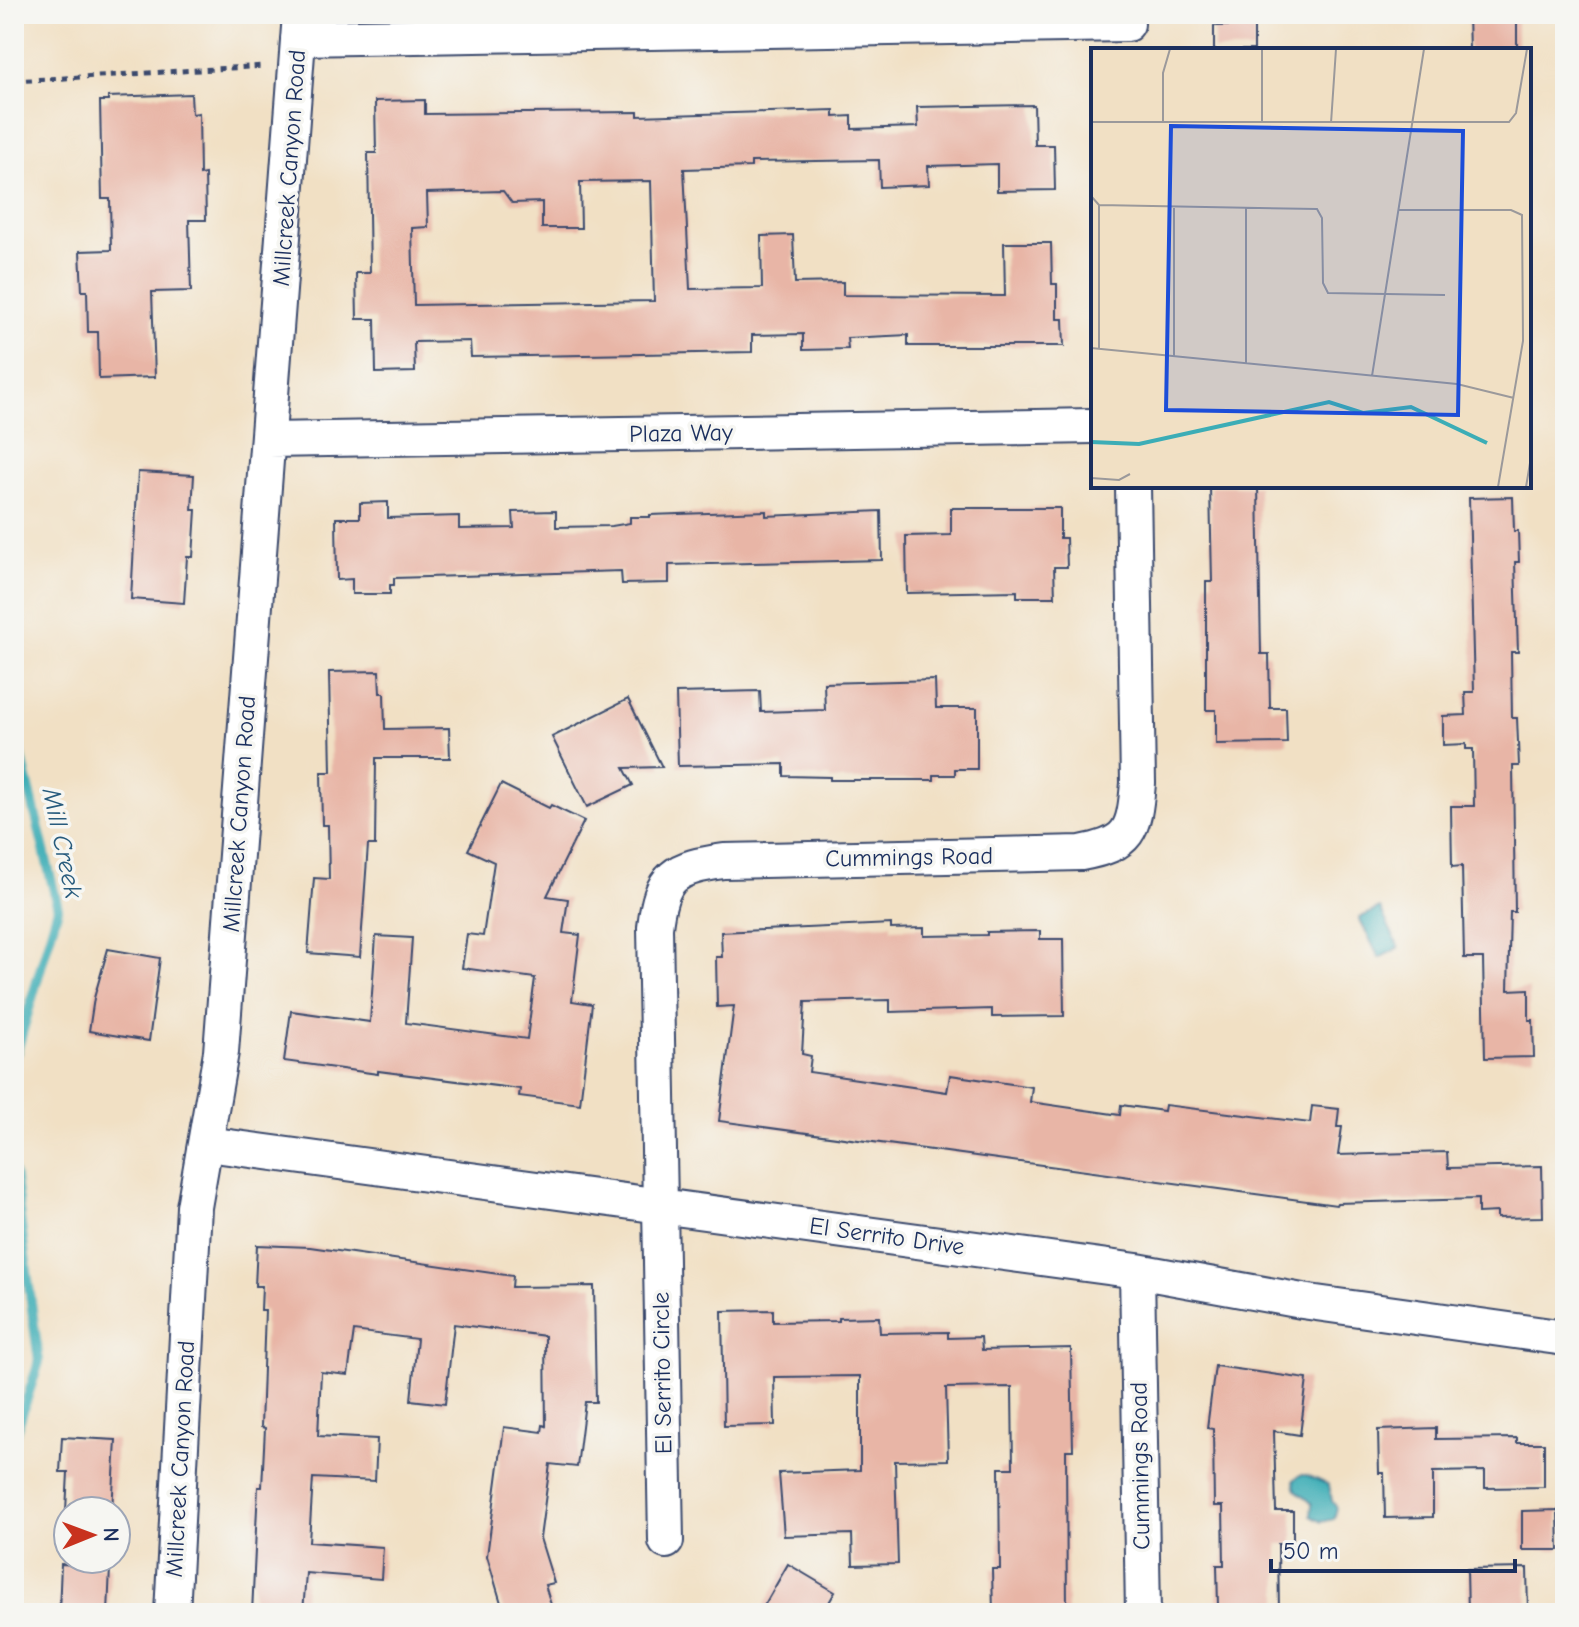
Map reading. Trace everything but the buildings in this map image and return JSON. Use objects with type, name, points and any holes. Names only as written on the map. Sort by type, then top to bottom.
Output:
[{"type":"street","points":[[299,26],[1127,29]]},
{"type":"street","name":"Millcreek Canyon Road","points":[[172,1613],[194,1207],[221,1052],[299,26]]},
{"type":"street","name":"Plaza Way","points":[[269,440],[1091,426]]},
{"type":"street","name":"Cummings Road","points":[[658,1205],[655,927],[657,907],[674,874],[690,867],[724,861],[1081,853],[1112,845],[1125,838],[1136,803],[1138,783],[1133,488]]},
{"type":"street","name":"El Serrito Drive","points":[[207,1144],[1137,1271],[1302,1301],[1565,1338]]},
{"type":"street","name":"El Serrito Circle","points":[[658,1205],[666,1541]]},
{"type":"street","name":"Cummings Road","points":[[1137,1271],[1143,1613]]},
{"type":"path","points":[[14,81],[272,65]]},
{"type":"water","points":[[1380,908],[1399,948],[1379,958],[1359,918]]},
{"type":"water","points":[[1300,1475],[1329,1485],[1332,1501],[1337,1508],[1334,1519],[1322,1522],[1311,1516],[1312,1504],[1294,1485],[1294,1480]]},
{"type":"waterway","name":"Mill Creek","points":[[14,725],[58,908],[14,1061]]},
{"type":"waterway","name":"Mill Creek","points":[[14,1173],[39,1362],[14,1438]]}]
